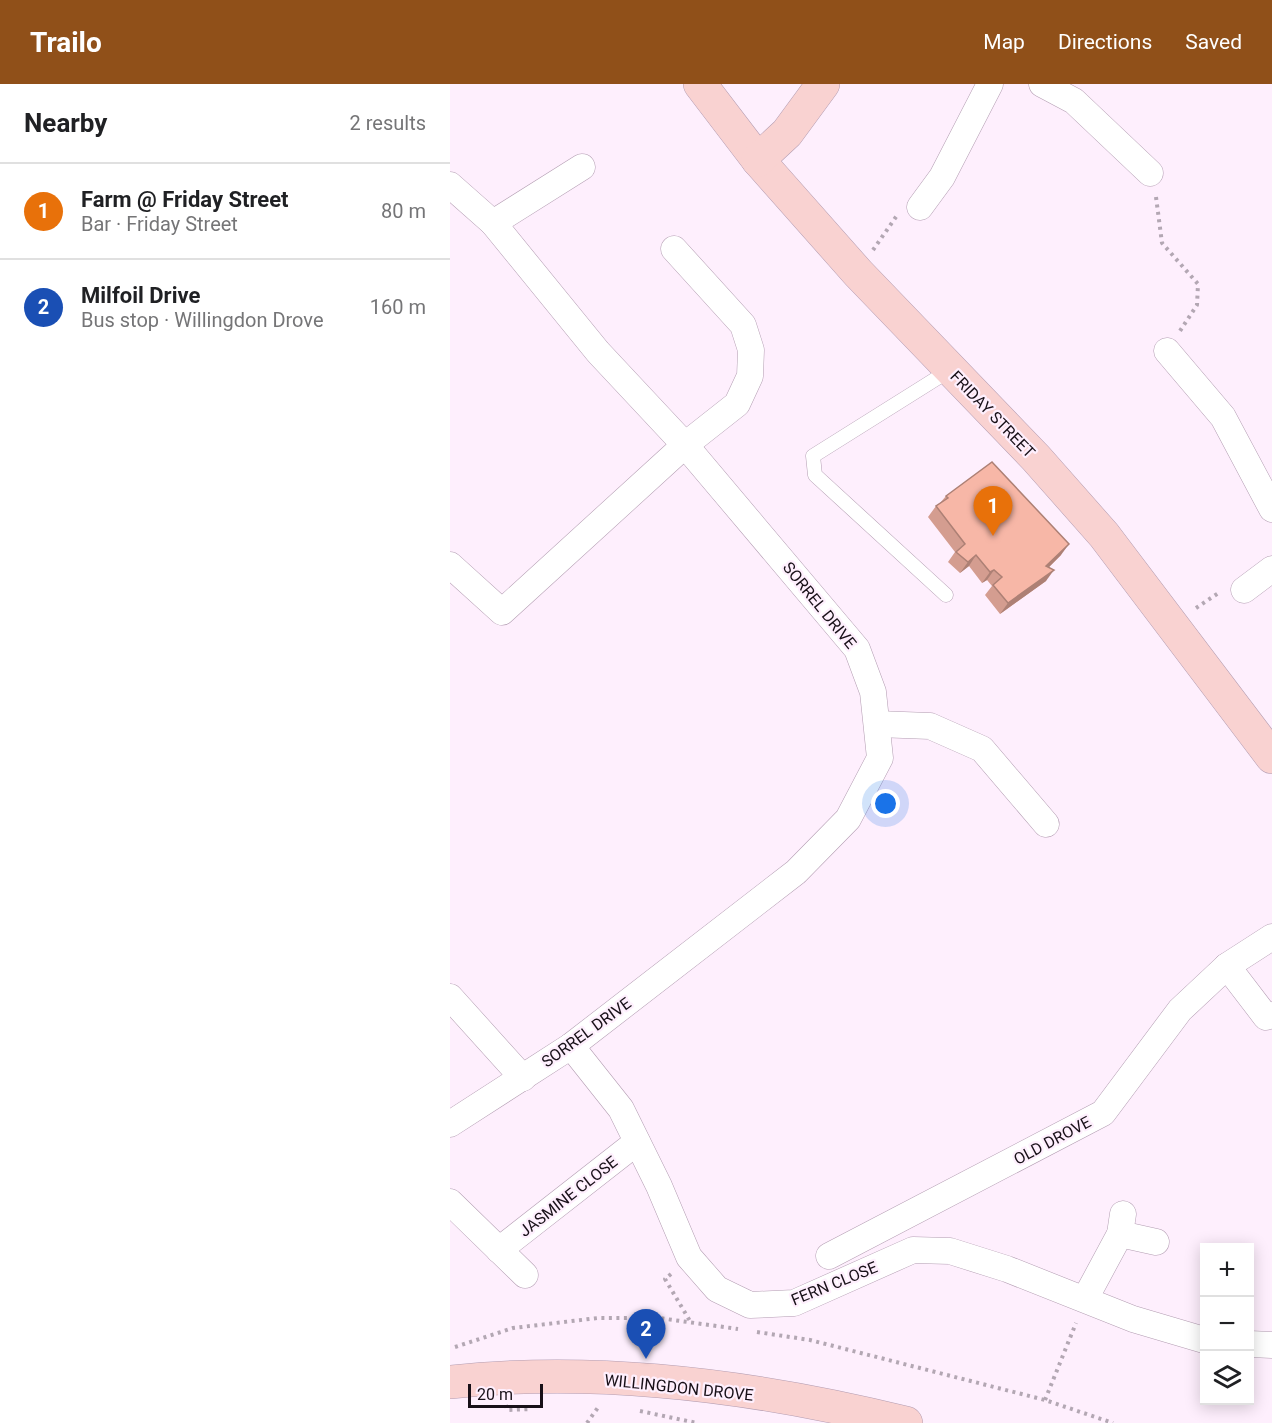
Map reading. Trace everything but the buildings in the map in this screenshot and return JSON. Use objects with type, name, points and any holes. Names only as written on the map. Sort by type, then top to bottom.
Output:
[{"type":"main road","name":"FRIDAY STREET","points":[[700,84],[758,160],[858,273],[1036,458],[1104,535],[1171,620],[1272,757]]},
{"type":"main road","points":[[758,160],[787,133],[823,84]]},
{"type":"main road","name":"WILLINGDON DROVE","points":[[450,1382],[498,1377],[581,1377],[677,1384],[832,1405],[906,1423]]},
{"type":"street","points":[[920,207],[942,177],[990,84]]},
{"type":"street","points":[[1042,84],[1074,101],[1150,173]]},
{"type":"street","points":[[493,223],[582,167]]},
{"type":"street","name":"SORREL DRIVE","points":[[450,185],[493,223],[598,352],[686,445],[857,649],[873,692],[879,758],[848,819],[796,872],[570,1046],[450,1124]]},
{"type":"street","points":[[450,565],[502,612],[686,445],[737,404],[750,376],[751,350],[743,325],[674,249]]},
{"type":"street","points":[[1167,351],[1223,417],[1272,509]]},
{"type":"street","points":[[1244,590],[1272,569]]},
{"type":"street","points":[[877,724],[930,726],[982,749],[1046,824]]},
{"type":"street","name":"OLD DROVE","points":[[830,1257],[1103,1113],[1180,1010],[1227,966],[1272,937]]},
{"type":"street","points":[[1227,966],[1266,1017],[1272,1016]]},
{"type":"street","points":[[450,997],[523,1078]]},
{"type":"street","name":"FERN CLOSE","points":[[570,1046],[621,1109],[659,1186],[689,1257],[717,1289],[750,1305],[794,1303],[913,1250],[951,1251],[1085,1299],[1133,1319],[1200,1339]]},
{"type":"street","name":"JASMINE CLOSE","points":[[499,1250],[637,1142]]},
{"type":"street","points":[[450,1202],[525,1275]]},
{"type":"street","points":[[1085,1299],[1122,1224],[1156,1242]]},
{"type":"street","points":[[1254,1344],[1272,1345]]},
{"type":"lane","points":[[946,595],[815,475],[813,456],[950,370]]},
{"type":"path","points":[[1150,173],[1160,214],[1159,230],[1162,243],[1198,285],[1199,292],[1197,305],[1167,351]]},
{"type":"path","points":[[858,273],[899,212],[920,207]]},
{"type":"path","points":[[1171,620],[1224,590],[1244,590]]},
{"type":"path","points":[[689,1257],[665,1280],[690,1321]]},
{"type":"path","points":[[1045,1400],[1085,1299]]},
{"type":"path","points":[[455,1347],[513,1328],[598,1318],[690,1321],[745,1330]]},
{"type":"path","points":[[756,1332],[810,1341],[1045,1400],[1113,1423]]},
{"type":"path","points":[[587,1423],[600,1405]]},
{"type":"path","points":[[635,1411],[682,1418],[698,1423]]},
{"type":"place","name":"Farm @ Friday Street","points":[[993,536]]},
{"type":"place","name":"Milfoil Drive","points":[[646,1359]]}]
